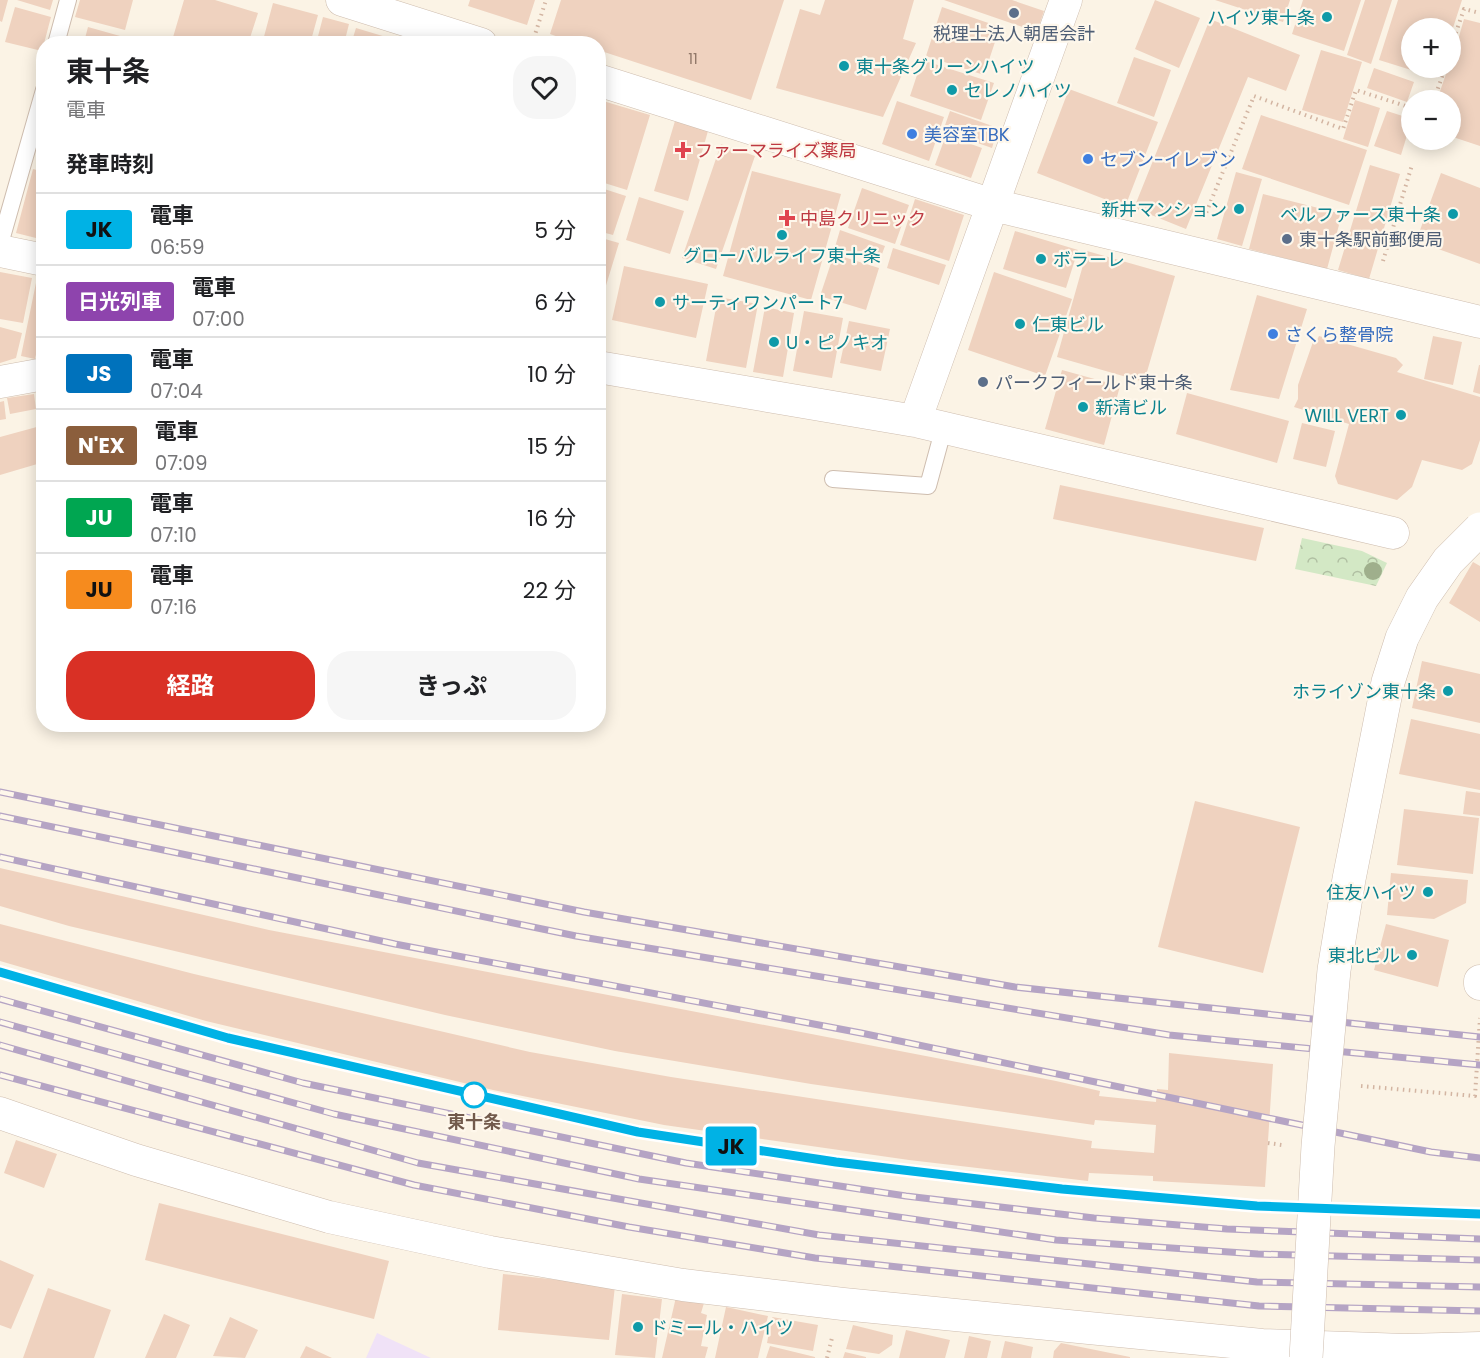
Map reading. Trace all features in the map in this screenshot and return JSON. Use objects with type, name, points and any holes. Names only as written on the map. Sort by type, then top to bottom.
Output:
[{"type":"street","points":[[342,0],[447,36]]},
{"type":"street","points":[[930,424],[993,205],[1066,0]]},
{"type":"street","points":[[606,83],[993,205],[1480,322]]},
{"type":"street","points":[[0,251],[36,258]]},
{"type":"street","points":[[606,367],[930,424],[1393,533]]},
{"type":"street","points":[[0,382],[36,375]]},
{"type":"street","points":[[1306,1358],[1318,1146],[1334,970],[1349,879],[1388,682],[1402,638],[1422,598],[1448,561],[1480,529]]},
{"type":"street","points":[[0,1113],[136,1160],[329,1217],[490,1252],[683,1285],[843,1304],[1262,1345],[1403,1354],[1480,1348]]},
{"type":"lane","points":[[58,36],[68,0]]},
{"type":"lane","points":[[0,244],[36,118]]},
{"type":"lane","points":[[833,479],[928,486],[930,424]]},
{"type":"path","points":[[535,36],[546,0]]},
{"type":"path","points":[[1461,18],[1464,9],[1480,14]]},
{"type":"path","points":[[1190,252],[1254,96],[1343,129],[1356,90],[1401,104]]},
{"type":"path","points":[[1372,296],[1412,165]]},
{"type":"path","points":[[1365,1086],[1475,1096],[1480,1011]]},
{"type":"path","points":[[1268,1143],[1283,1145]]},
{"type":"path","points":[[827,1358],[830,1345]]},
{"type":"shaded area","points":[[377,1333],[431,1358],[366,1358]]},
{"type":"green space","points":[[1302,538],[1362,551],[1387,563],[1376,586],[1295,569]]},
{"type":"building","points":[[0,0],[8,0],[2,22],[0,21]]},
{"type":"building","points":[[17,0],[53,0],[50,10]]},
{"type":"building","points":[[80,0],[133,0],[125,30],[75,17]]},
{"type":"building","points":[[184,0],[215,0],[258,13],[251,36],[173,36]]},
{"type":"building","points":[[470,0],[535,0],[527,25],[468,6]]},
{"type":"building","points":[[561,0],[784,0],[751,100],[606,53],[606,36],[550,34]]},
{"type":"building","name":"東十条グリーンハイツ","points":[[825,0],[914,0],[903,39],[916,43],[883,117],[776,88],[800,9],[820,15]]},
{"type":"building","points":[[944,0],[1012,0],[1044,11],[1037,32]]},
{"type":"building","points":[[1155,0],[1200,18],[1179,68],[1135,49]]},
{"type":"building","points":[[1215,0],[1290,0],[1283,22]]},
{"type":"building","name":"ハイツ東十条","points":[[1303,0],[1361,0],[1344,51],[1292,34]]},
{"type":"building","points":[[1365,0],[1392,0],[1371,64],[1347,55]]},
{"type":"building","points":[[1398,0],[1462,0],[1456,18],[1401,18],[1401,67],[1379,60]]},
{"type":"building","points":[[273,3],[318,15],[312,36],[264,36]]},
{"type":"building","points":[[15,7],[51,17],[46,36],[36,36],[36,50],[5,42]]},
{"type":"building","points":[[942,7],[1000,27],[984,75],[926,56]]},
{"type":"building","points":[[323,17],[349,24],[346,36],[318,36]]},
{"type":"building","points":[[1210,19],[1300,55],[1286,91],[1248,77],[1186,229],[1134,208]]},
{"type":"building","points":[[1464,19],[1480,23],[1480,146],[1461,140],[1461,90],[1440,90],[1445,78],[1461,78],[1461,30]]},
{"type":"building","points":[[88,27],[120,36],[86,36]]},
{"type":"building","points":[[356,28],[383,36],[354,36]]},
{"type":"building","points":[[1321,50],[1362,62],[1343,122],[1302,110]]},
{"type":"building","points":[[1134,57],[1171,70],[1154,117],[1117,103]]},
{"type":"building","name":"セレノハイツ","points":[[922,60],[994,83],[981,120],[910,96]]},
{"type":"building","points":[[1374,68],[1414,82],[1411,90],[1401,90],[1401,100],[1367,88]]},
{"type":"building","points":[[1069,89],[1158,122],[1125,207],[1037,173]]},
{"type":"building","points":[[1355,100],[1380,108],[1368,147],[1343,139]]},
{"type":"building","points":[[897,101],[944,117],[929,161],[882,144]]},
{"type":"building","points":[[606,102],[650,115],[627,190],[606,183]]},
{"type":"building","points":[[950,111],[998,128],[992,148],[943,131]]},
{"type":"building","points":[[1387,111],[1401,115],[1401,155],[1374,146]]},
{"type":"building","points":[[1261,115],[1367,150],[1349,205],[1242,169]]},
{"type":"building","points":[[675,121],[708,131],[688,201],[654,191]]},
{"type":"building","points":[[946,135],[982,148],[971,178],[935,165]]},
{"type":"building","points":[[721,144],[755,156],[716,269],[682,258]]},
{"type":"building","points":[[1370,165],[1400,174],[1369,279],[1338,270]]},
{"type":"building","points":[[33,169],[36,170],[36,238],[16,233]]},
{"type":"building","name":"グローバルライフ東十条","points":[[752,171],[841,194],[811,300],[723,276]]},
{"type":"building","name":"新井マンション","points":[[1236,172],[1262,179],[1242,246],[1217,239]]},
{"type":"building","name":"ベルファース東十条","points":[[1441,173],[1480,188],[1480,264],[1416,241]]},
{"type":"building","points":[[862,188],[909,205],[895,244],[848,228]]},
{"type":"building","points":[[606,190],[626,196],[613,235],[606,233]]},
{"type":"building","points":[[1263,194],[1342,214],[1327,269],[1249,249]]},
{"type":"building","points":[[639,197],[684,211],[670,254],[626,240]]},
{"type":"building","points":[[915,199],[964,215],[949,261],[900,245]]},
{"type":"building","points":[[840,230],[885,246],[879,262],[835,247]]},
{"type":"building","name":"ボラーレ","points":[[1015,231],[1078,250],[1066,288],[1003,269]]},
{"type":"building","points":[[606,239],[619,243],[606,285]]},
{"type":"building","points":[[893,248],[946,265],[939,285],[887,268]]},
{"type":"building","points":[[1087,251],[1175,276],[1144,382],[1057,357]]},
{"type":"building","points":[[834,254],[879,268],[866,310],[820,296]]},
{"type":"building","name":"サーティワンパート7","points":[[624,266],[708,284],[696,338],[612,320]]},
{"type":"building","points":[[0,272],[32,278],[23,323],[0,319]]},
{"type":"building","name":"仁東ビル","points":[[994,272],[1072,299],[1045,376],[968,350]]},
{"type":"building","points":[[36,283],[36,355],[35,359],[21,356]]},
{"type":"building","points":[[1257,295],[1307,309],[1279,399],[1230,390]]},
{"type":"building","points":[[718,297],[758,304],[746,368],[706,361]]},
{"type":"building","name":"U・ピノキオ","points":[[765,307],[794,313],[783,377],[753,372]]},
{"type":"building","points":[[804,311],[843,318],[832,378],[793,371]]},
{"type":"building","points":[[849,321],[890,329],[881,371],[840,363]]},
{"type":"building","points":[[0,327],[22,333],[16,358],[0,363]]},
{"type":"building","name":"WILL VERT","points":[[1319,336],[1396,358],[1403,365],[1397,372],[1480,397],[1480,440],[1472,464],[1462,470],[1422,460],[1412,487],[1397,500],[1338,484],[1335,476],[1349,424],[1294,407],[1298,399],[1298,385],[1314,339],[1317,340]]},
{"type":"building","points":[[1433,336],[1462,342],[1453,385],[1424,379]]},
{"type":"building","points":[[1480,365],[1480,394],[1473,392]]},
{"type":"building","name":"新清ビル","points":[[1062,370],[1120,386],[1104,445],[1045,429]]},
{"type":"building","points":[[1187,393],[1289,421],[1277,463],[1176,434]]},
{"type":"building","points":[[34,394],[36,409],[10,414],[7,398]]},
{"type":"building","points":[[4,401],[6,419],[0,420],[0,402]]},
{"type":"building","points":[[1302,423],[1335,431],[1326,467],[1293,459]]},
{"type":"building","points":[[36,427],[36,464],[0,475],[0,437]]},
{"type":"building","points":[[1060,485],[1264,528],[1256,561],[1053,519]]},
{"type":"building","points":[[1473,562],[1480,566],[1480,622],[1449,603]]},
{"type":"building","name":"ホライゾン東十条","points":[[1422,661],[1480,674],[1480,723],[1412,708]]},
{"type":"building","points":[[1411,719],[1480,734],[1480,790],[1399,774]]},
{"type":"building","points":[[1466,791],[1480,793],[1480,816],[1463,814]]},
{"type":"building","points":[[1195,801],[1300,827],[1263,973],[1158,947]]},
{"type":"building","points":[[1404,809],[1479,818],[1473,874],[1397,865]]},
{"type":"building","points":[[0,868],[269,930],[1056,1081],[1100,1091],[1099,1096],[1156,1102],[1157,1089],[1168,1090],[1169,1053],[1273,1064],[1265,1187],[1153,1181],[1153,1176],[1089,1173],[1088,1181],[909,1160],[664,1125],[493,1090],[206,1021],[0,961],[0,924],[194,974],[530,1052],[671,1077],[1092,1141],[1091,1148],[1154,1153],[1156,1125],[1095,1120],[1094,1125],[811,1084],[615,1051],[445,1015],[69,926],[0,906]]},
{"type":"building","name":"住友ハイツ","points":[[1391,873],[1468,880],[1466,903],[1434,919],[1387,915]]},
{"type":"building","name":"東北ビル","points":[[1386,924],[1449,940],[1438,987],[1374,970]]},
{"type":"building","points":[[16,1140],[57,1154],[44,1188],[4,1173]]},
{"type":"building","points":[[159,1203],[389,1261],[374,1319],[145,1260]]},
{"type":"building","points":[[0,1260],[34,1275],[11,1329],[0,1325]]},
{"type":"building","points":[[503,1274],[615,1286],[609,1340],[498,1330]]},
{"type":"building","points":[[48,1288],[111,1310],[94,1358],[23,1358]]},
{"type":"building","name":"ドミール・ハイツ","points":[[622,1294],[662,1299],[655,1358],[615,1355]]},
{"type":"building","points":[[676,1297],[704,1303],[701,1313],[707,1315],[701,1346],[708,1347],[705,1358],[662,1358]]},
{"type":"building","points":[[726,1307],[768,1316],[758,1358],[715,1358]]},
{"type":"building","points":[[164,1314],[190,1325],[176,1358],[145,1358]]},
{"type":"building","points":[[230,1317],[258,1330],[245,1358],[213,1356]]},
{"type":"building","points":[[772,1317],[818,1325],[813,1351],[767,1343]]},
{"type":"building","points":[[853,1325],[893,1335],[892,1345],[879,1354],[846,1349]]},
{"type":"building","points":[[906,1330],[950,1340],[945,1358],[899,1358]]},
{"type":"building","points":[[969,1336],[991,1341],[987,1358],[964,1358]]},
{"type":"building","points":[[1005,1341],[1033,1347],[1031,1358],[1001,1358]]},
{"type":"building","points":[[1061,1343],[1130,1358],[1053,1358],[1054,1351]]},
{"type":"building","points":[[306,1346],[332,1358],[300,1358]]},
{"type":"building","points":[[770,1346],[815,1357],[815,1358],[766,1358]]},
{"type":"building","points":[[845,1352],[866,1357],[866,1358],[843,1358]]},
{"type":"railway","points":[[0,792],[584,912],[1015,987],[1480,1037]]},
{"type":"railway","points":[[0,816],[576,936],[1169,1035],[1480,1065]]},
{"type":"railway","points":[[0,857],[395,944],[861,1033],[1431,1152],[1480,1158]]},
{"type":"railway","points":[[0,972],[227,1038],[638,1132],[836,1162],[1062,1189],[1257,1206],[1480,1214]]},
{"type":"railway","points":[[0,999],[303,1083],[686,1163],[906,1196],[1094,1218],[1227,1229],[1480,1239]]},
{"type":"railway","points":[[0,1022],[334,1114],[639,1179],[1056,1240],[1258,1254],[1480,1260]]},
{"type":"railway","points":[[0,1045],[418,1163],[819,1235],[1257,1282],[1480,1287]]},
{"type":"railway","points":[[0,1075],[414,1185],[629,1227],[815,1258],[1259,1306],[1480,1311]]},
{"type":"train","name":"JK","points":[[0,972],[228,1038],[638,1132],[836,1162],[1062,1189],[1257,1206],[1480,1214]]},
{"type":"place","name":"税理士法人朝居会計","points":[[1014,13]]},
{"type":"place","name":"ハイツ東十条","points":[[1327,17]]},
{"type":"place","name":"東十条グリーンハイツ","points":[[844,66]]},
{"type":"place","name":"セレノハイツ","points":[[952,90]]},
{"type":"place","name":"美容室TBK","points":[[912,134]]},
{"type":"place","name":"ファーマライズ薬局","points":[[683,150]]},
{"type":"place","name":"セブン-イレブン","points":[[1088,159]]},
{"type":"place","name":"新井マンション","points":[[1239,209]]},
{"type":"place","name":"ベルファース東十条","points":[[1453,214]]},
{"type":"place","name":"中島クリニック","points":[[787,218]]},
{"type":"place","name":"グローバルライフ東十条","points":[[782,235]]},
{"type":"place","name":"東十条駅前郵便局","points":[[1287,239]]},
{"type":"place","name":"ボラーレ","points":[[1041,259]]},
{"type":"place","name":"サーティワンパート7","points":[[660,302]]},
{"type":"place","name":"仁東ビル","points":[[1020,324]]},
{"type":"place","name":"さくら整骨院","points":[[1273,334]]},
{"type":"place","name":"U・ピノキオ","points":[[774,342]]},
{"type":"place","name":"パークフィールド東十条","points":[[983,382]]},
{"type":"place","name":"新清ビル","points":[[1083,407]]},
{"type":"place","name":"WILL VERT","points":[[1401,415]]},
{"type":"place","name":"ホライゾン東十条","points":[[1448,691]]},
{"type":"place","name":"住友ハイツ","points":[[1428,892]]},
{"type":"place","name":"東北ビル","points":[[1412,955]]},
{"type":"place","name":"東十条","points":[[474,1095]]},
{"type":"place","name":"ドミール・ハイツ","points":[[638,1327]]}]
